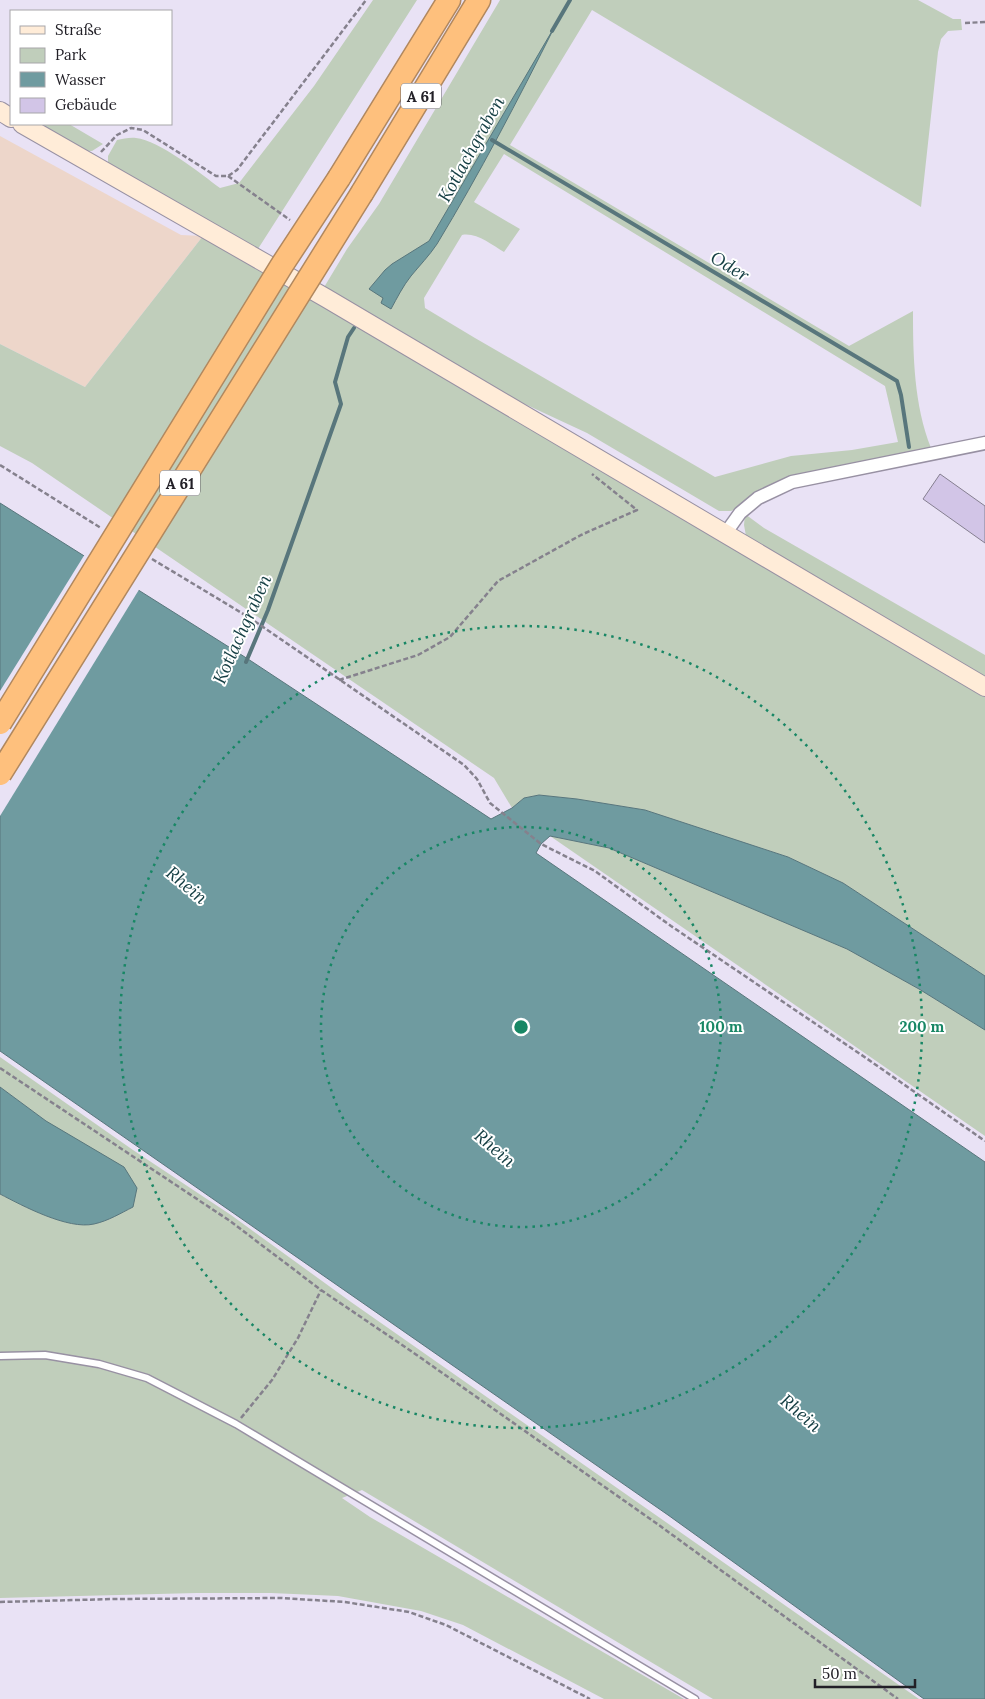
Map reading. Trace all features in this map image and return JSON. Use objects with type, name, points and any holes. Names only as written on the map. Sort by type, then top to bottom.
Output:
[{"type":"highway","name":"A 61","points":[[0,723],[282,265],[339,178],[449,0]]},
{"type":"highway","name":"A 61","points":[[0,774],[362,193],[479,0]]},
{"type":"street","points":[[24,125],[326,298],[985,687]]},
{"type":"street","points":[[725,534],[740,513],[758,498],[792,482],[985,443]]},
{"type":"lane","points":[[0,1356],[45,1355],[98,1364],[147,1378],[236,1424],[695,1699]]},
{"type":"path","points":[[94,165],[102,151],[117,135],[131,128],[143,130],[216,176],[228,176],[237,170],[366,0]]},
{"type":"path","points":[[965,23],[985,22]]},
{"type":"path","points":[[228,176],[291,220]]},
{"type":"path","points":[[340,680],[418,655],[450,636],[498,582],[581,535],[637,510]]},
{"type":"path","points":[[250,618],[464,764],[477,779],[490,803],[541,844],[595,871],[671,926],[985,1141]]},
{"type":"path","points":[[0,1068],[230,1221],[321,1290],[656,1523],[898,1699]]},
{"type":"path","points":[[236,1424],[272,1380],[298,1338],[321,1290]]},
{"type":"path","points":[[0,1602],[281,1598],[345,1602],[409,1612],[446,1624],[590,1699]]},
{"type":"shaded area","points":[[0,136],[181,235],[203,236],[85,387],[0,344]]},
{"type":"green space","points":[[373,0],[417,0],[256,252],[108,166],[108,156],[117,140],[136,138],[145,140],[168,151],[220,188],[239,183],[314,86]]},
{"type":"green space","points":[[500,0],[918,0],[953,19],[961,19],[962,30],[948,31],[941,39],[938,52],[921,207],[592,10],[510,145],[849,346],[913,311],[914,363],[918,398],[925,432],[931,448],[825,470],[731,511],[719,511],[587,433],[497,391],[323,289],[347,249],[379,204]],"holes":[[[504,154],[885,386],[898,442],[852,450],[791,456],[715,477],[425,308],[424,298],[462,235],[478,237],[504,252],[520,229],[474,202]]]},
{"type":"green space","points":[[29,125],[71,125],[103,144],[92,151],[74,151]]},
{"type":"green space","points":[[203,236],[491,404],[694,526],[829,602],[985,695],[985,976],[843,883],[788,857],[645,810],[539,795],[524,798],[512,808],[494,778],[32,463],[0,446],[0,344],[85,387]]},
{"type":"green space","points":[[745,514],[764,528],[985,655],[985,680],[746,536]]},
{"type":"green space","points":[[550,836],[609,848],[847,949],[919,989],[985,1030],[985,1136]]},
{"type":"green space","points":[[0,1057],[133,1150],[231,1215],[351,1302],[919,1699],[713,1699],[362,1490],[342,1498],[370,1517],[684,1699],[604,1699],[463,1625],[421,1611],[338,1596],[271,1593],[197,1593],[0,1598],[0,1194],[46,1216],[72,1224],[94,1224],[114,1217],[133,1207],[46,1121],[0,1087]]},
{"type":"water","points":[[555,26],[498,136],[437,244],[408,280],[391,309],[381,303],[383,298],[369,289],[392,264],[429,241]]},
{"type":"water","name":"Rhein","points":[[0,503],[248,659],[491,819],[512,808],[524,798],[539,795],[645,810],[788,857],[843,883],[985,976],[985,1030],[919,989],[847,949],[609,848],[550,836],[541,844],[536,853],[985,1162],[985,1699],[924,1699],[668,1515],[0,1051]]},
{"type":"water","points":[[0,1087],[46,1121],[124,1167],[137,1188],[133,1207],[114,1217],[94,1224],[72,1224],[46,1216],[0,1194]]},
{"type":"pier","points":[[85,554],[140,588],[0,816],[0,691]]},
{"type":"building","points":[[940,474],[985,506],[985,543],[923,499]]},
{"type":"waterway","name":"Kotlachgraben","points":[[552,31],[570,0]]},
{"type":"waterway","name":"Oder","points":[[492,140],[897,381],[909,447]]},
{"type":"waterway","name":"Kotlachgraben","points":[[246,662],[268,610],[341,404],[335,382],[348,337],[354,328]]}]
